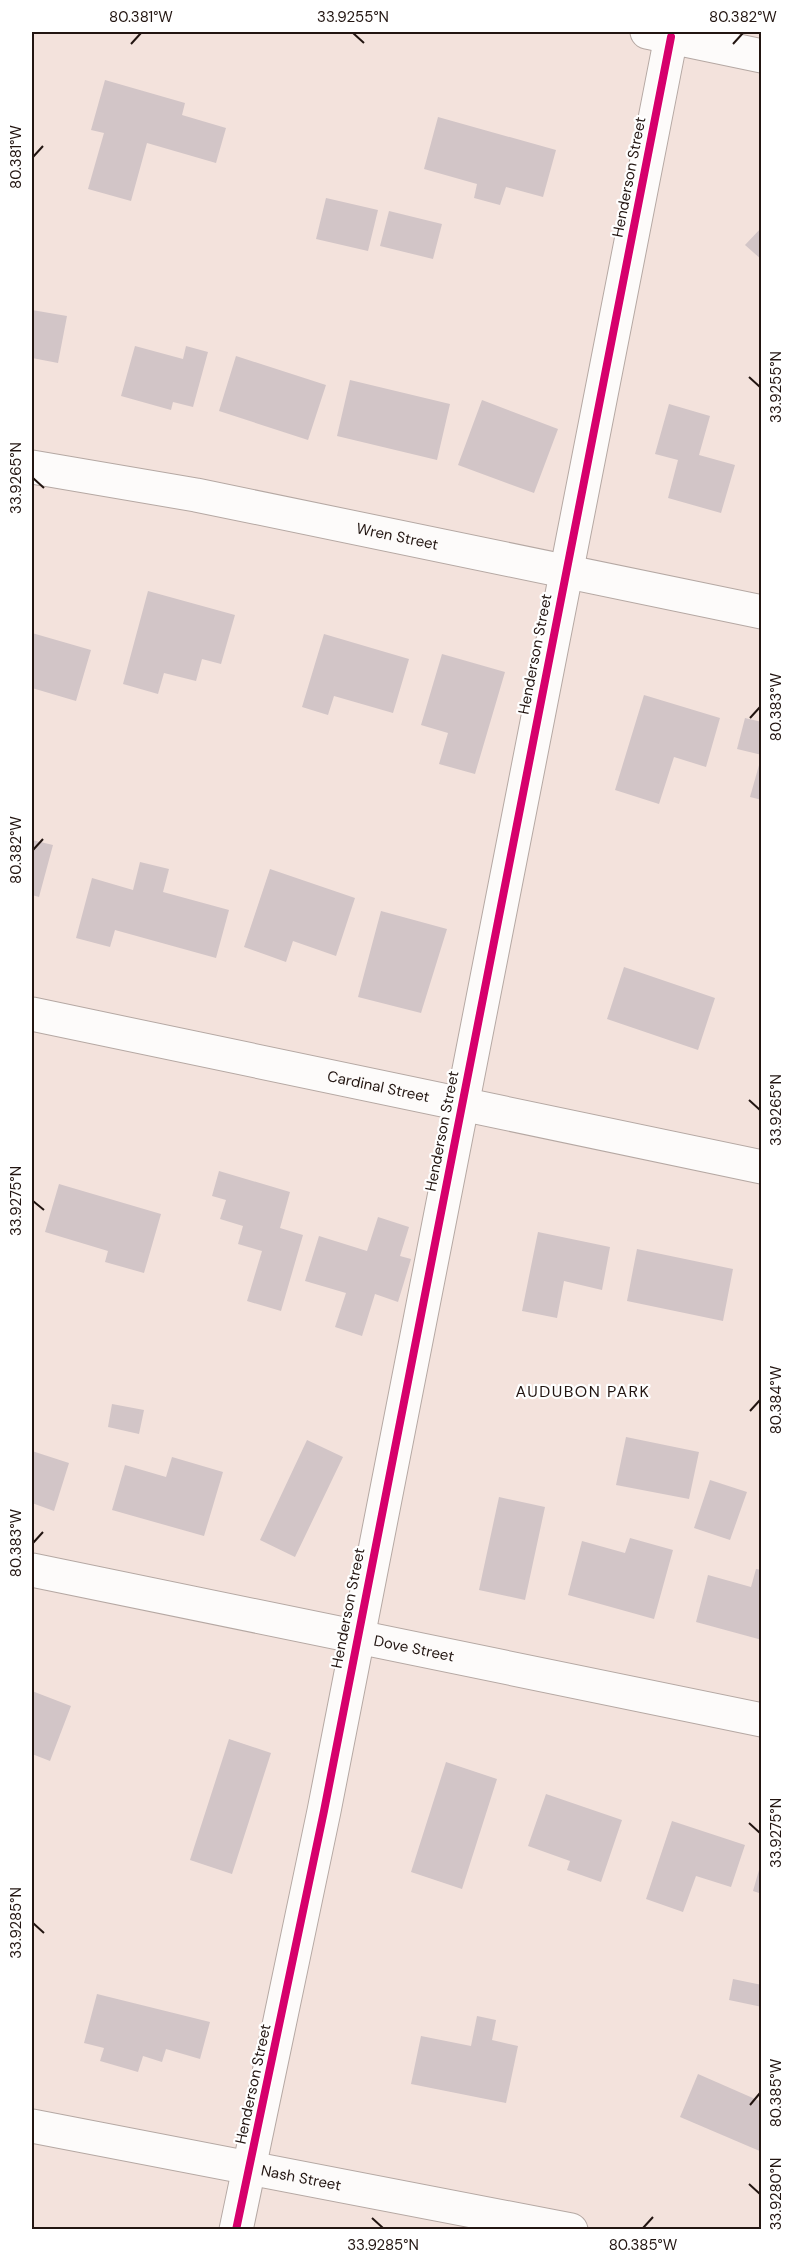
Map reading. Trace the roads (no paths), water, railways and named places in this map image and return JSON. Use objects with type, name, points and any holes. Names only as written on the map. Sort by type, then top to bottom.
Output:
[{"type":"street","points":[[659,34],[762,56]]},
{"type":"street","name":"Henderson Street","points":[[236,2229],[324,1811],[356,1636],[565,572],[659,34]]},
{"type":"street","name":"Wren Street","points":[[32,467],[196,495],[762,612]]},
{"type":"street","name":"Cardinal Street","points":[[32,1014],[762,1167]]},
{"type":"street","name":"Dove Street","points":[[32,1570],[762,1720]]},
{"type":"street","name":"Nash Street","points":[[32,2126],[572,2229]]},
{"type":"district","name":"AUDUBON PARK","points":[[583,1391]]}]
